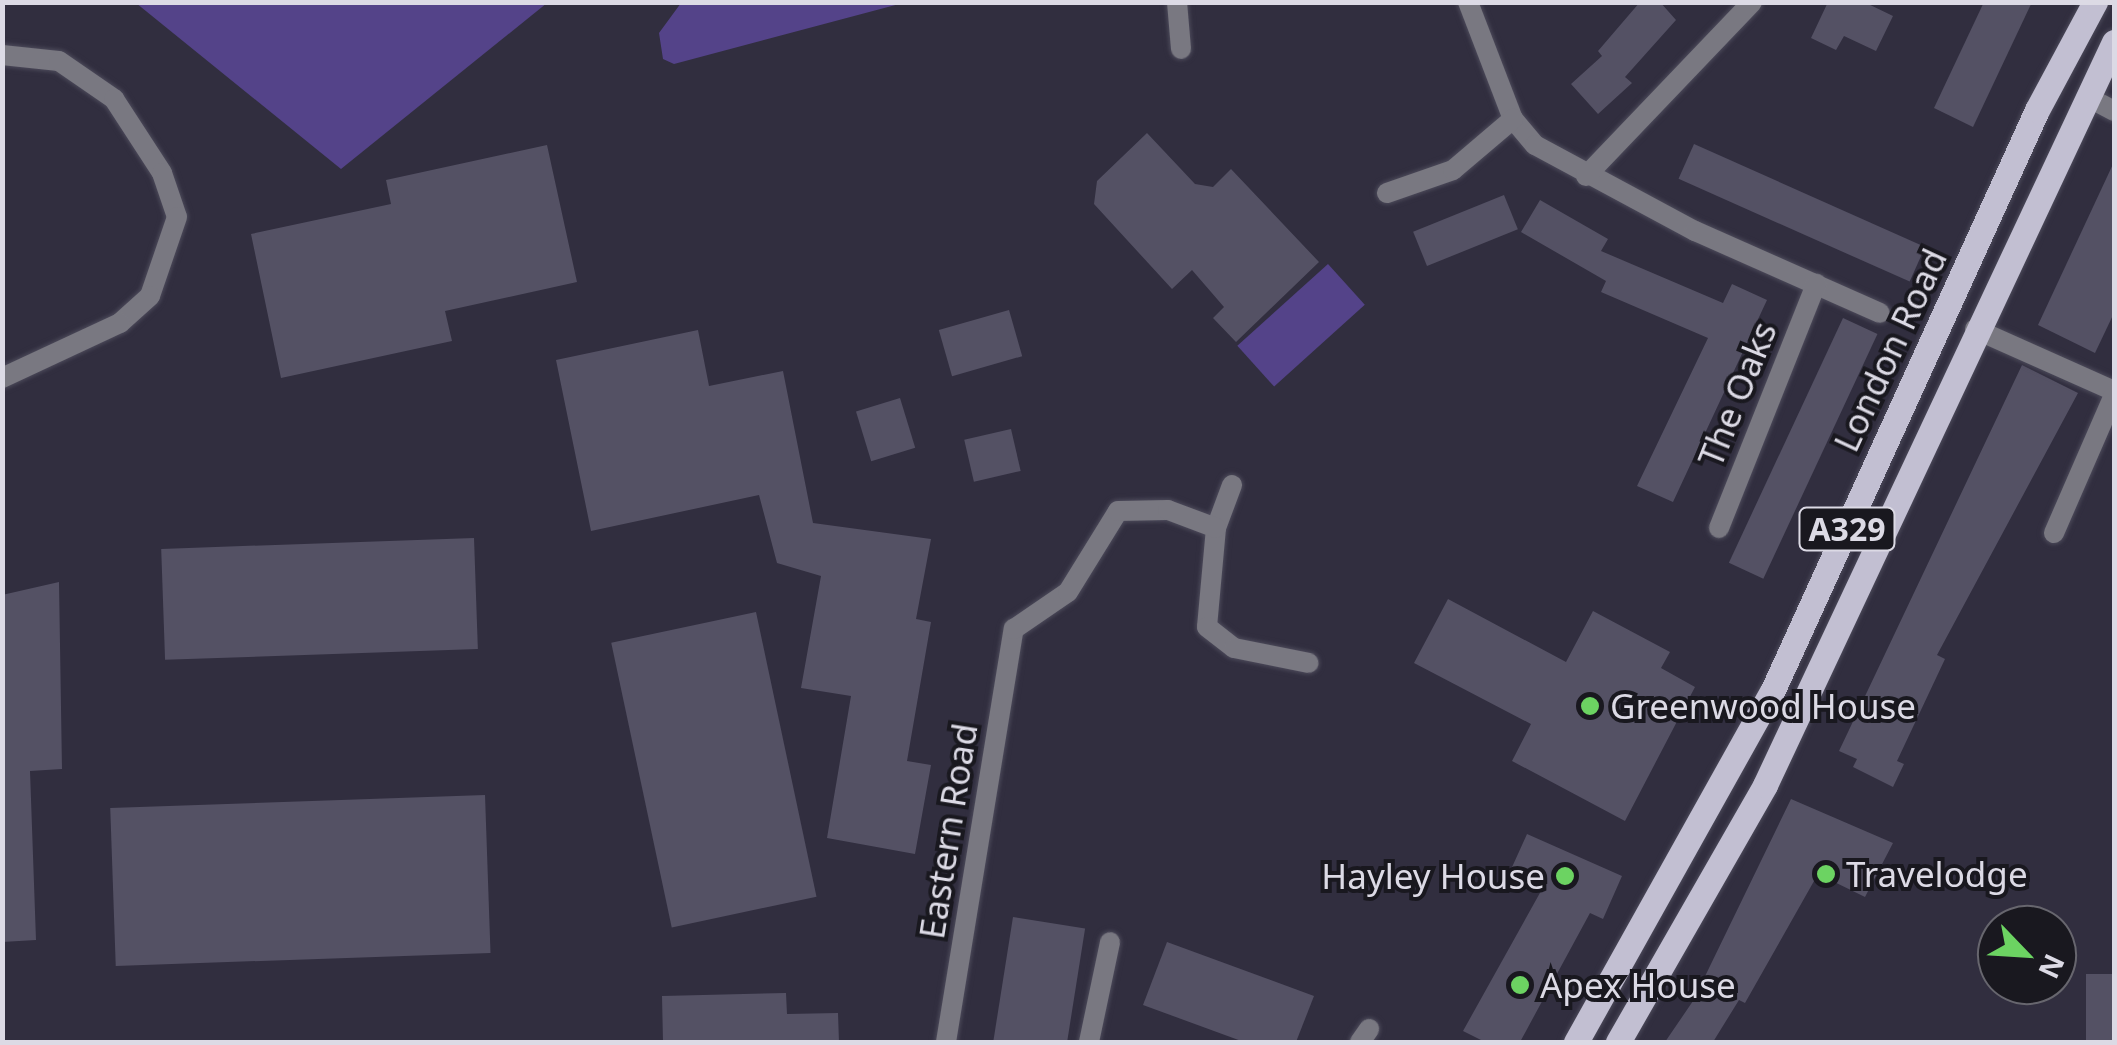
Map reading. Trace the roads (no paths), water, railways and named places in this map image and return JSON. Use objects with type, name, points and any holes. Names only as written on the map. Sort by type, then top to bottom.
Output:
[{"type":"main road","name":"London Road","points":[[1576,1042],[1772,692],[2037,110],[2095,2]]},
{"type":"main road","name":"London Road","points":[[1618,1042],[1765,785],[2114,42]]},
{"type":"street","points":[[1177,2],[1182,48]]},
{"type":"street","points":[[1468,2],[1513,119],[1535,145],[1586,176],[1880,313]]},
{"type":"street","points":[[1586,176],[1752,2]]},
{"type":"street","points":[[2,55],[59,60],[114,99],[162,173],[177,217],[150,296],[120,323],[2,378]]},
{"type":"street","points":[[1387,194],[1452,170],[1513,119]]},
{"type":"street","name":"The Oaks","points":[[1719,528],[1816,284]]},
{"type":"street","points":[[1976,329],[2114,393],[2054,533]]},
{"type":"street","points":[[1232,484],[1216,528],[1209,632],[1234,648],[1308,663]]},
{"type":"street","name":"Eastern Road","points":[[946,1042],[1014,629],[1068,592],[1118,512],[1168,510],[1216,528]]},
{"type":"street","points":[[1089,1042],[1110,942]]},
{"type":"place","name":"Greenwood House","points":[[1590,706]]},
{"type":"place","name":"Travelodge","points":[[1826,874]]},
{"type":"place","name":"Hayley House","points":[[1565,876]]},
{"type":"place","name":"Apex House","points":[[1520,985]]}]
